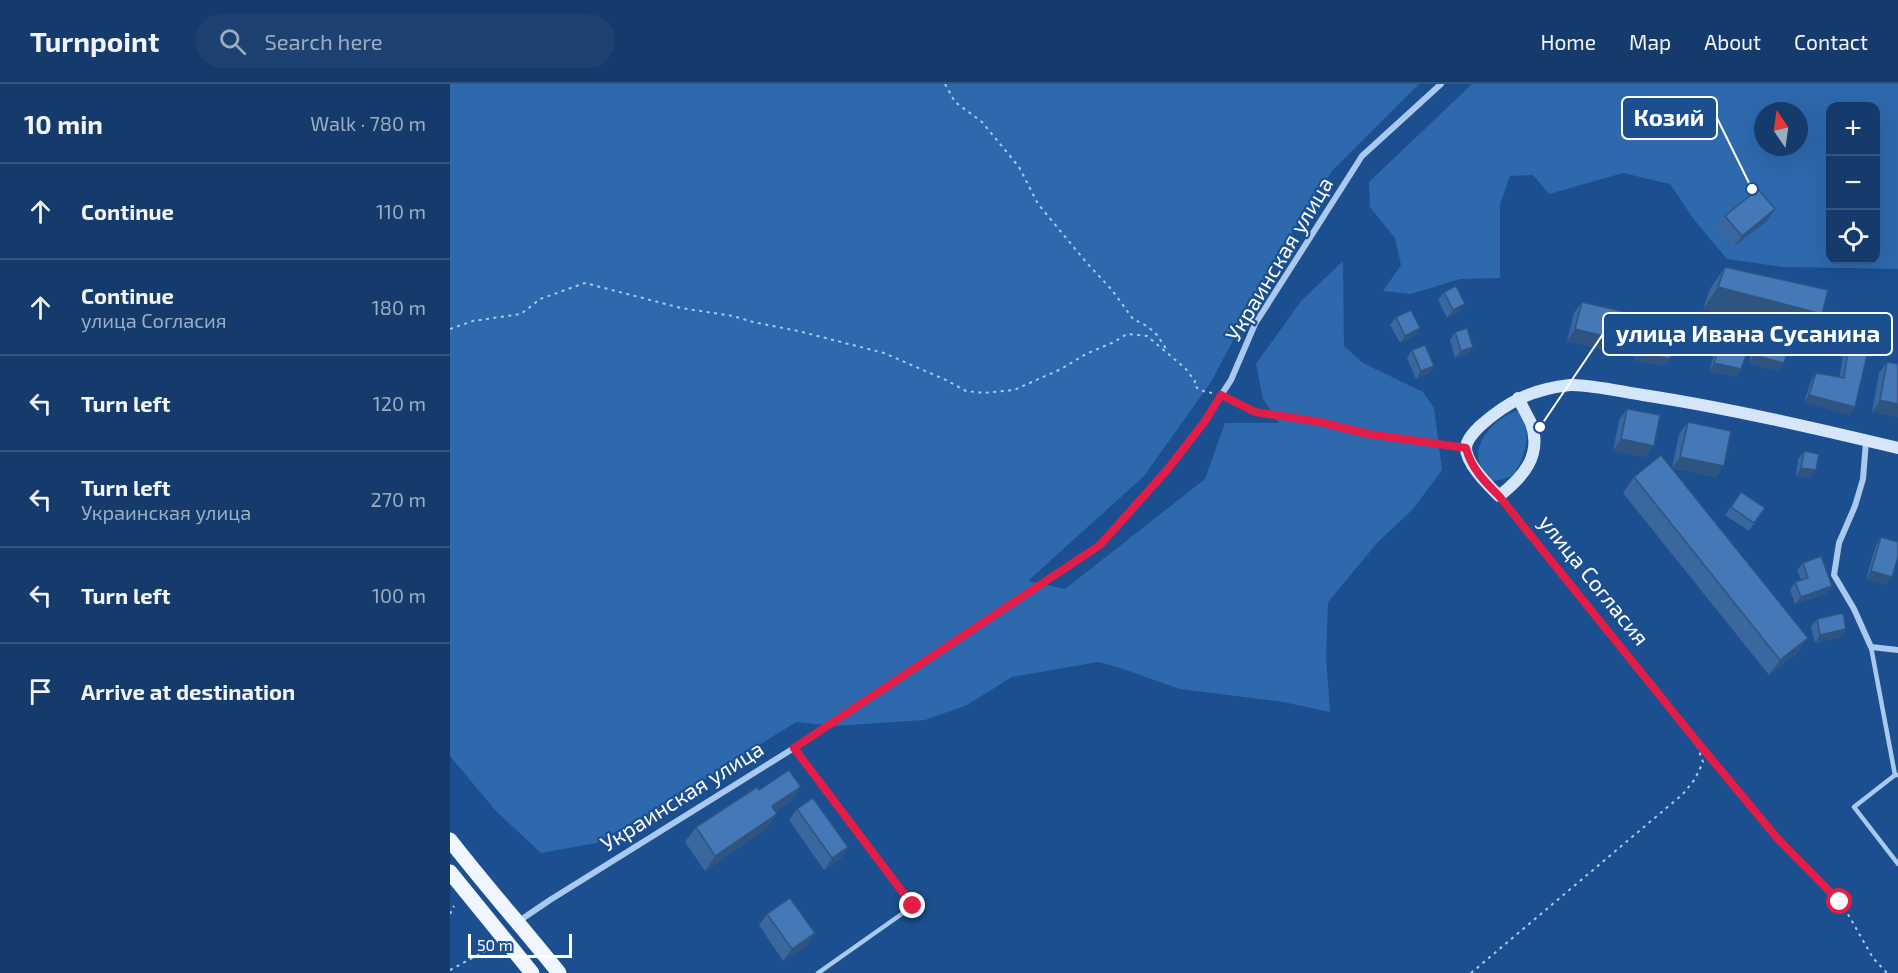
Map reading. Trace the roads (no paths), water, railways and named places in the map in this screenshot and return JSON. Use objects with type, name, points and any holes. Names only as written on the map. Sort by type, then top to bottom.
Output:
[{"type":"main road","points":[[450,840],[560,973]]},
{"type":"main road","points":[[450,872],[532,973]]},
{"type":"street","name":"Украинская улица","points":[[1216,403],[1231,380],[1255,324],[1362,156],[1441,84]]},
{"type":"street","points":[[1518,398],[1532,425],[1532,457],[1518,481],[1499,496],[1481,478],[1469,459],[1466,448],[1471,436],[1518,398],[1548,388],[1574,385],[1688,402],[1898,448]]},
{"type":"street","points":[[1866,440],[1863,478],[1856,506],[1839,543],[1834,575],[1854,609],[1871,647],[1898,650]]},
{"type":"street","name":"Украинская улица","points":[[518,922],[794,748]]},
{"type":"lane","points":[[1871,647],[1896,775],[1854,807],[1898,864]]},
{"type":"lane","points":[[794,748],[913,906],[818,973]]},
{"type":"place","name":"Козий","points":[[1752,189]]},
{"type":"place","name":"улица Ивана Сусанина","points":[[1540,427]]}]
